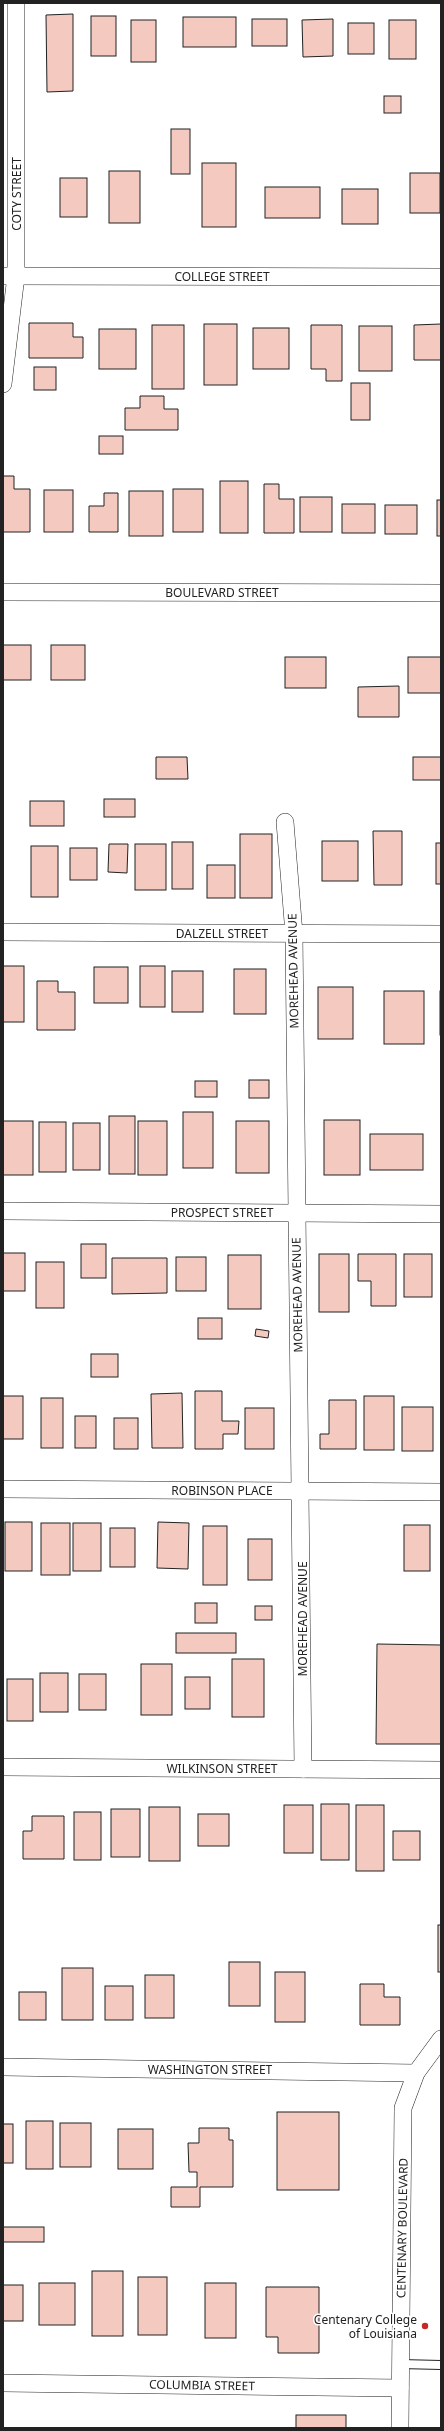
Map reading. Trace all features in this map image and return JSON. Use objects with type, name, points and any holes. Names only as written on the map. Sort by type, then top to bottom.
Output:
[{"type":"street","name":"COTY STREET","points":[[3,384],[10,276],[16,3]]},
{"type":"street","name":"COLLEGE STREET","points":[[10,276],[441,277]]},
{"type":"street","name":"BOULEVARD STREET","points":[[3,592],[441,593]]},
{"type":"street","name":"MOREHEAD AVENUE","points":[[285,822],[294,934],[303,1769]]},
{"type":"street","name":"DALZELL STREET","points":[[3,932],[441,934]]},
{"type":"street","name":"PROSPECT STREET","points":[[3,1211],[441,1214]]},
{"type":"street","name":"ROBINSON PLACE","points":[[3,1489],[441,1492]]},
{"type":"street","name":"WILKINSON STREET","points":[[3,1767],[441,1770]]},
{"type":"street","name":"CENTENARY BOULEVARD","points":[[400,2428],[403,2108],[416,2073],[441,2039]]},
{"type":"street","name":"WASHINGTON STREET","points":[[3,2068],[416,2073]]},
{"type":"street","name":"COLUMBIA STREET","points":[[3,2383],[400,2388]]},
{"type":"lane","points":[[400,2364],[441,2365]]},
{"type":"building","points":[[73,14],[73,91],[47,92],[46,15]]},
{"type":"building","points":[[91,16],[116,16],[116,56],[91,56]]},
{"type":"building","points":[[183,17],[236,17],[236,47],[183,47]]},
{"type":"building","points":[[252,19],[287,19],[287,46],[252,46]]},
{"type":"building","points":[[333,19],[333,56],[303,57],[302,20]]},
{"type":"building","points":[[131,20],[156,20],[156,62],[131,62]]},
{"type":"building","points":[[389,20],[416,20],[416,59],[389,59]]},
{"type":"building","points":[[348,23],[374,23],[374,54],[348,54]]},
{"type":"building","points":[[384,96],[401,96],[401,113],[384,113]]},
{"type":"building","points":[[171,129],[190,129],[190,174],[171,174]]},
{"type":"building","points":[[202,163],[236,163],[236,227],[202,227]]},
{"type":"building","points":[[109,171],[140,171],[140,223],[109,223]]},
{"type":"building","points":[[410,173],[440,173],[440,213],[410,213]]},
{"type":"building","points":[[60,178],[87,178],[87,217],[60,217]]},
{"type":"building","points":[[265,187],[320,187],[320,218],[265,218]]},
{"type":"building","points":[[342,189],[378,189],[378,224],[342,224]]},
{"type":"building","points":[[29,323],[73,323],[73,337],[83,337],[83,358],[29,358]]},
{"type":"building","points":[[204,324],[237,324],[237,385],[204,385]]},
{"type":"building","points":[[441,324],[441,360],[414,360],[414,325]]},
{"type":"building","points":[[152,325],[184,325],[184,389],[152,389]]},
{"type":"building","points":[[311,325],[342,325],[342,381],[326,381],[326,369],[311,369]]},
{"type":"building","points":[[359,326],[392,326],[392,371],[359,371]]},
{"type":"building","points":[[253,328],[289,328],[289,369],[253,369]]},
{"type":"building","points":[[99,329],[136,329],[136,369],[99,369]]},
{"type":"building","points":[[34,367],[56,367],[56,390],[34,390]]},
{"type":"building","points":[[351,383],[370,383],[370,420],[351,420]]},
{"type":"building","points":[[140,396],[164,396],[164,409],[178,409],[178,430],[125,430],[125,408],[140,408]]},
{"type":"building","points":[[99,436],[123,436],[123,454],[99,454]]},
{"type":"building","points":[[3,476],[14,476],[14,489],[30,489],[30,532],[3,532]]},
{"type":"building","points":[[220,481],[248,481],[248,533],[220,533]]},
{"type":"building","points":[[264,484],[279,484],[279,499],[294,499],[294,533],[264,533]]},
{"type":"building","points":[[173,489],[203,489],[203,532],[173,532]]},
{"type":"building","points":[[44,490],[73,490],[73,532],[44,532]]},
{"type":"building","points":[[129,491],[163,491],[163,536],[129,536]]},
{"type":"building","points":[[104,493],[118,493],[118,532],[89,532],[89,506],[104,506]]},
{"type":"building","points":[[300,497],[332,497],[332,532],[300,532]]},
{"type":"building","points":[[437,500],[441,500],[441,536],[437,536]]},
{"type":"building","points":[[342,504],[375,504],[375,533],[342,533]]},
{"type":"building","points":[[385,505],[417,505],[417,534],[385,534]]},
{"type":"building","points":[[3,645],[31,645],[31,680],[3,680]]},
{"type":"building","points":[[51,645],[85,645],[85,680],[51,680]]},
{"type":"building","points":[[285,657],[326,657],[326,688],[285,688]]},
{"type":"building","points":[[408,657],[441,657],[441,693],[408,693]]},
{"type":"building","points":[[399,686],[399,717],[358,717],[358,687]]},
{"type":"building","points":[[156,757],[187,757],[188,779],[156,779]]},
{"type":"building","points":[[413,757],[441,757],[441,780],[413,780]]},
{"type":"building","points":[[104,799],[135,799],[135,817],[104,817]]},
{"type":"building","points":[[30,801],[64,801],[64,826],[30,826]]},
{"type":"building","points":[[373,831],[402,831],[402,885],[374,885]]},
{"type":"building","points":[[240,834],[272,834],[272,898],[240,898]]},
{"type":"building","points":[[322,841],[358,841],[358,881],[322,881]]},
{"type":"building","points":[[172,842],[193,842],[193,889],[172,889]]},
{"type":"building","points":[[436,843],[441,843],[441,884],[436,884]]},
{"type":"building","points":[[109,844],[128,844],[127,873],[108,872]]},
{"type":"building","points":[[135,844],[166,844],[166,890],[135,890]]},
{"type":"building","points":[[31,846],[58,846],[58,897],[31,897]]},
{"type":"building","points":[[70,848],[97,848],[97,880],[70,880]]},
{"type":"building","points":[[207,865],[235,865],[235,898],[207,898]]},
{"type":"building","points":[[3,966],[24,966],[24,1022],[3,1022]]},
{"type":"building","points":[[140,966],[165,966],[165,1007],[140,1007]]},
{"type":"building","points":[[94,967],[128,967],[128,1003],[94,1003]]},
{"type":"building","points":[[234,969],[266,969],[266,1014],[234,1014]]},
{"type":"building","points":[[172,971],[203,971],[203,1012],[172,1012]]},
{"type":"building","points":[[37,981],[58,981],[58,992],[75,992],[75,1030],[37,1030]]},
{"type":"building","points":[[318,987],[353,987],[353,1039],[318,1039]]},
{"type":"building","points":[[384,991],[424,991],[424,1044],[384,1044]]},
{"type":"building","points":[[441,991],[441,1035],[440,1035]]},
{"type":"building","points":[[249,1080],[269,1080],[269,1098],[249,1098]]},
{"type":"building","points":[[195,1081],[217,1081],[217,1097],[195,1097]]},
{"type":"building","points":[[183,1112],[213,1112],[213,1168],[183,1168]]},
{"type":"building","points":[[109,1116],[135,1116],[135,1174],[109,1174]]},
{"type":"building","points":[[324,1120],[360,1120],[360,1175],[324,1175]]},
{"type":"building","points":[[3,1121],[33,1121],[33,1175],[3,1175]]},
{"type":"building","points":[[138,1121],[167,1121],[167,1175],[138,1175]]},
{"type":"building","points":[[236,1121],[269,1121],[269,1173],[236,1173]]},
{"type":"building","points":[[39,1122],[66,1122],[66,1172],[39,1172]]},
{"type":"building","points":[[73,1123],[100,1123],[100,1170],[73,1170]]},
{"type":"building","points":[[370,1134],[423,1134],[423,1170],[370,1170]]},
{"type":"building","points":[[81,1244],[106,1244],[106,1278],[81,1278]]},
{"type":"building","points":[[3,1253],[25,1253],[25,1291],[3,1291]]},
{"type":"building","points":[[319,1254],[349,1254],[349,1312],[319,1312]]},
{"type":"building","points":[[358,1254],[396,1254],[396,1306],[371,1306],[371,1281],[358,1281]]},
{"type":"building","points":[[404,1254],[432,1254],[432,1297],[404,1297]]},
{"type":"building","points":[[228,1255],[261,1255],[261,1309],[228,1309]]},
{"type":"building","points":[[176,1257],[206,1257],[206,1291],[176,1291]]},
{"type":"building","points":[[112,1258],[167,1258],[167,1293],[112,1294]]},
{"type":"building","points":[[36,1262],[64,1262],[64,1308],[36,1308]]},
{"type":"building","points":[[198,1318],[222,1318],[222,1339],[198,1339]]},
{"type":"building","points":[[256,1329],[269,1331],[268,1338],[255,1336]]},
{"type":"building","points":[[91,1354],[118,1354],[118,1377],[91,1377]]},
{"type":"building","points":[[195,1391],[222,1391],[222,1421],[239,1421],[238,1434],[223,1434],[223,1449],[195,1449]]},
{"type":"building","points":[[182,1393],[183,1448],[152,1448],[151,1394]]},
{"type":"building","points":[[3,1396],[23,1396],[23,1439],[3,1439]]},
{"type":"building","points":[[364,1396],[394,1396],[394,1450],[364,1450]]},
{"type":"building","points":[[41,1398],[63,1398],[63,1448],[41,1448]]},
{"type":"building","points":[[329,1400],[356,1400],[356,1449],[320,1449],[320,1434],[329,1434]]},
{"type":"building","points":[[402,1407],[433,1407],[433,1451],[402,1451]]},
{"type":"building","points":[[245,1408],[274,1408],[274,1449],[245,1449]]},
{"type":"building","points":[[75,1416],[96,1416],[96,1448],[75,1448]]},
{"type":"building","points":[[114,1418],[138,1418],[138,1449],[114,1449]]},
{"type":"building","points":[[5,1522],[32,1522],[32,1571],[5,1571]]},
{"type":"building","points":[[158,1522],[189,1523],[188,1569],[157,1568]]},
{"type":"building","points":[[41,1523],[70,1523],[70,1575],[41,1575]]},
{"type":"building","points":[[73,1523],[101,1523],[101,1571],[73,1571]]},
{"type":"building","points":[[404,1525],[430,1525],[430,1571],[404,1571]]},
{"type":"building","points":[[203,1526],[227,1526],[227,1585],[203,1585]]},
{"type":"building","points":[[110,1528],[135,1528],[135,1567],[110,1567]]},
{"type":"building","points":[[248,1539],[272,1539],[272,1580],[248,1580]]},
{"type":"building","points":[[195,1603],[217,1603],[217,1623],[195,1623]]},
{"type":"building","points":[[255,1606],[272,1606],[272,1620],[255,1620]]},
{"type":"building","points":[[176,1633],[236,1633],[236,1653],[176,1653]]},
{"type":"building","points":[[377,1644],[441,1645],[441,1744],[376,1744]]},
{"type":"building","points":[[232,1659],[264,1659],[264,1717],[232,1717]]},
{"type":"building","points":[[141,1664],[172,1664],[172,1715],[141,1715]]},
{"type":"building","points":[[40,1673],[68,1673],[68,1712],[40,1712]]},
{"type":"building","points":[[79,1674],[106,1674],[106,1710],[79,1710]]},
{"type":"building","points":[[185,1677],[210,1677],[210,1709],[185,1709]]},
{"type":"building","points":[[7,1679],[33,1679],[33,1721],[7,1721]]},
{"type":"building","points":[[321,1804],[349,1804],[349,1860],[321,1860]]},
{"type":"building","points":[[284,1805],[313,1805],[313,1853],[284,1853]]},
{"type":"building","points":[[356,1805],[384,1805],[384,1871],[356,1871]]},
{"type":"building","points":[[149,1807],[180,1807],[180,1861],[149,1861]]},
{"type":"building","points":[[111,1809],[140,1809],[140,1857],[111,1857]]},
{"type":"building","points":[[74,1812],[101,1812],[101,1860],[74,1860]]},
{"type":"building","points":[[198,1814],[229,1814],[229,1846],[198,1846]]},
{"type":"building","points":[[32,1816],[64,1816],[64,1859],[23,1859],[23,1831],[32,1831]]},
{"type":"building","points":[[393,1831],[420,1831],[420,1860],[393,1860]]},
{"type":"building","points":[[438,1925],[441,1925],[441,1972],[438,1972]]},
{"type":"building","points":[[229,1962],[260,1962],[260,2006],[229,2006]]},
{"type":"building","points":[[62,1968],[93,1968],[93,2020],[62,2020]]},
{"type":"building","points":[[275,1972],[305,1972],[305,2022],[275,2022]]},
{"type":"building","points":[[145,1975],[174,1975],[174,2018],[145,2018]]},
{"type":"building","points":[[360,1984],[384,1984],[384,1997],[400,1997],[400,2025],[360,2025]]},
{"type":"building","points":[[105,1986],[133,1986],[133,2020],[105,2020]]},
{"type":"building","points":[[19,1992],[46,1992],[46,2020],[19,2020]]},
{"type":"building","points":[[277,2112],[339,2112],[339,2190],[277,2190]]},
{"type":"building","points":[[26,2121],[53,2121],[53,2169],[26,2169]]},
{"type":"building","points":[[60,2123],[91,2123],[91,2167],[60,2167]]},
{"type":"building","points":[[3,2124],[13,2124],[13,2163],[3,2163]]},
{"type":"building","points":[[199,2128],[229,2128],[229,2140],[233,2140],[233,2187],[200,2187],[200,2207],[171,2207],[171,2187],[197,2187],[197,2172],[189,2172],[188,2143],[199,2143]]},
{"type":"building","points":[[118,2129],[153,2129],[153,2169],[118,2169]]},
{"type":"building","points":[[3,2227],[44,2227],[44,2242],[3,2242]]},
{"type":"building","points":[[92,2271],[123,2271],[123,2336],[92,2336]]},
{"type":"building","points":[[138,2277],[167,2277],[167,2335],[138,2335]]},
{"type":"building","points":[[39,2283],[75,2283],[75,2325],[39,2325]]},
{"type":"building","points":[[205,2283],[236,2283],[236,2338],[205,2338]]},
{"type":"building","points":[[3,2285],[23,2285],[23,2321],[3,2321]]},
{"type":"building","points":[[266,2287],[319,2287],[319,2353],[278,2353],[278,2337],[266,2337]]},
{"type":"building","points":[[296,2415],[346,2415],[346,2428],[296,2428]]},
{"type":"place","name":"Centenary College of Louisiana","points":[[425,2326]]}]
